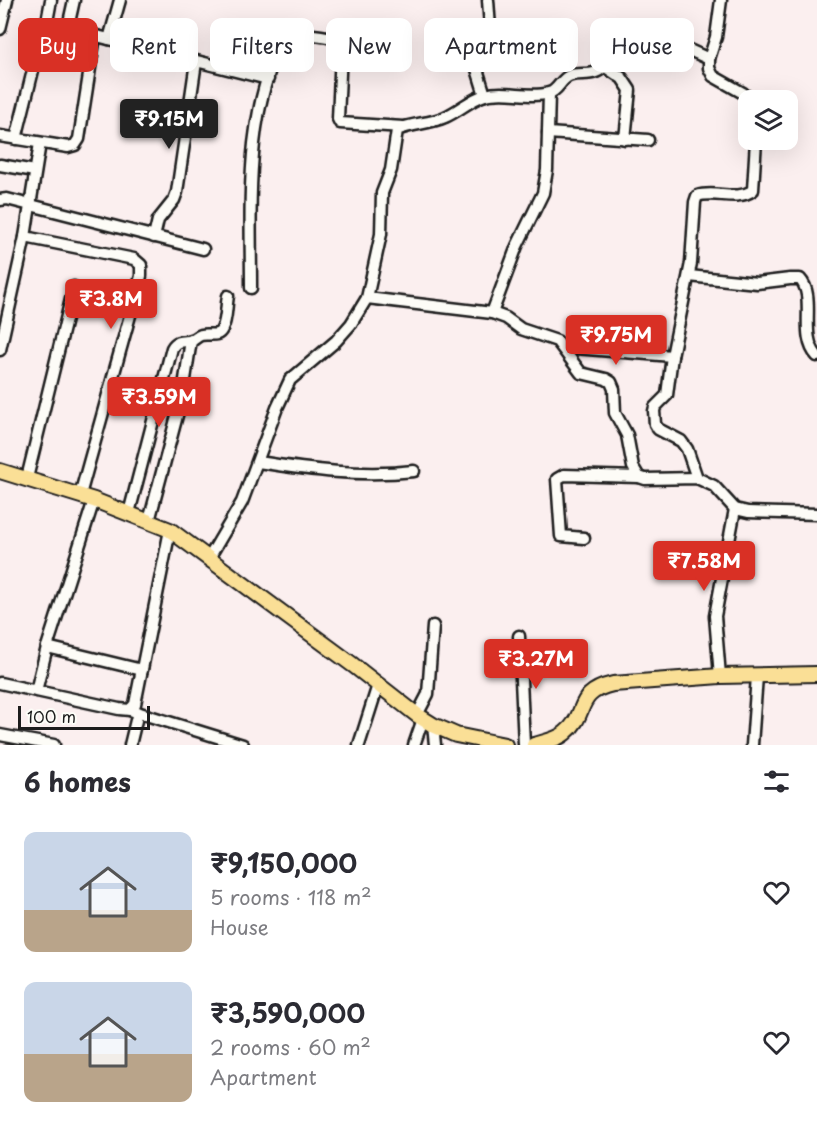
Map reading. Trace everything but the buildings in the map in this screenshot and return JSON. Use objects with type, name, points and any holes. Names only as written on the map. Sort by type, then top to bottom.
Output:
[{"type":"main road","points":[[0,471],[80,495],[170,530],[424,720],[456,735],[505,745]]},
{"type":"main road","points":[[538,745],[563,736],[572,727],[589,694],[597,687],[720,676],[817,674]]},
{"type":"street","points":[[0,29],[6,0]]},
{"type":"street","points":[[48,18],[51,0]]},
{"type":"street","points":[[70,18],[74,0]]},
{"type":"street","points":[[98,37],[109,39],[120,0]]},
{"type":"street","points":[[485,95],[468,40],[472,32],[490,28],[488,0]]},
{"type":"street","points":[[721,0],[709,68],[713,76],[738,90]]},
{"type":"street","points":[[251,288],[250,174],[259,111],[284,36],[293,34],[339,40],[341,51],[338,119],[340,123],[403,127]]},
{"type":"street","points":[[694,51],[709,58]]},
{"type":"street","points":[[198,62],[268,79]]},
{"type":"street","points":[[16,139],[33,72]]},
{"type":"street","points":[[0,136],[68,147],[75,145],[79,139],[89,72]]},
{"type":"street","points":[[153,237],[158,220],[174,200],[177,192],[195,72]]},
{"type":"street","points":[[209,558],[237,513],[290,380],[336,341],[351,324],[368,298],[381,234],[382,193],[391,170],[397,130],[441,119],[485,95],[508,92],[549,93],[556,90],[562,80],[570,76],[597,72]]},
{"type":"street","points":[[613,72],[622,78],[630,90],[625,139]]},
{"type":"street","points":[[492,313],[517,246],[543,193],[547,170],[549,93]]},
{"type":"street","points":[[548,133],[648,140]]},
{"type":"street","points":[[0,348],[25,237],[40,143]]},
{"type":"street","points":[[697,478],[687,449],[681,441],[658,429],[655,424],[655,407],[667,395],[672,356],[689,276],[697,196],[705,194],[747,195],[753,190],[755,150]]},
{"type":"street","points":[[0,165],[35,171]]},
{"type":"street","points":[[0,200],[30,205],[202,249]]},
{"type":"street","points":[[25,237],[134,259],[141,265],[141,276],[80,495]]},
{"type":"street","points":[[689,276],[757,283],[800,279],[805,284],[809,342],[817,356]]},
{"type":"street","points":[[27,478],[74,287]]},
{"type":"street","points":[[129,513],[172,348],[181,340],[220,333],[224,327],[228,296]]},
{"type":"street","points":[[368,298],[492,313],[506,318],[521,329],[557,341],[581,373],[611,382],[614,389],[615,413],[627,435],[633,468],[639,477]]},
{"type":"street","points":[[149,521],[183,393],[191,340]]},
{"type":"street","points":[[563,347],[672,356]]},
{"type":"street","points":[[258,462],[336,472],[373,474],[414,471]]},
{"type":"street","points":[[584,538],[561,536],[558,479],[564,475],[645,479],[697,478],[714,486],[735,509],[748,512],[817,514]]},
{"type":"street","points":[[36,691],[47,647],[94,500]]},
{"type":"street","points":[[720,676],[714,616],[735,509]]},
{"type":"street","points":[[130,745],[135,704],[170,530]]},
{"type":"street","points":[[414,745],[424,720],[428,694],[432,626]]},
{"type":"street","points":[[519,636],[524,745]]},
{"type":"street","points":[[47,647],[142,670]]},
{"type":"street","points":[[752,745],[757,676]]},
{"type":"street","points":[[0,683],[134,711],[243,745]]},
{"type":"street","points":[[358,745],[378,685]]},
{"type":"street","points":[[424,720],[435,745]]},
{"type":"street","points":[[0,735],[22,742],[54,745]]}]
